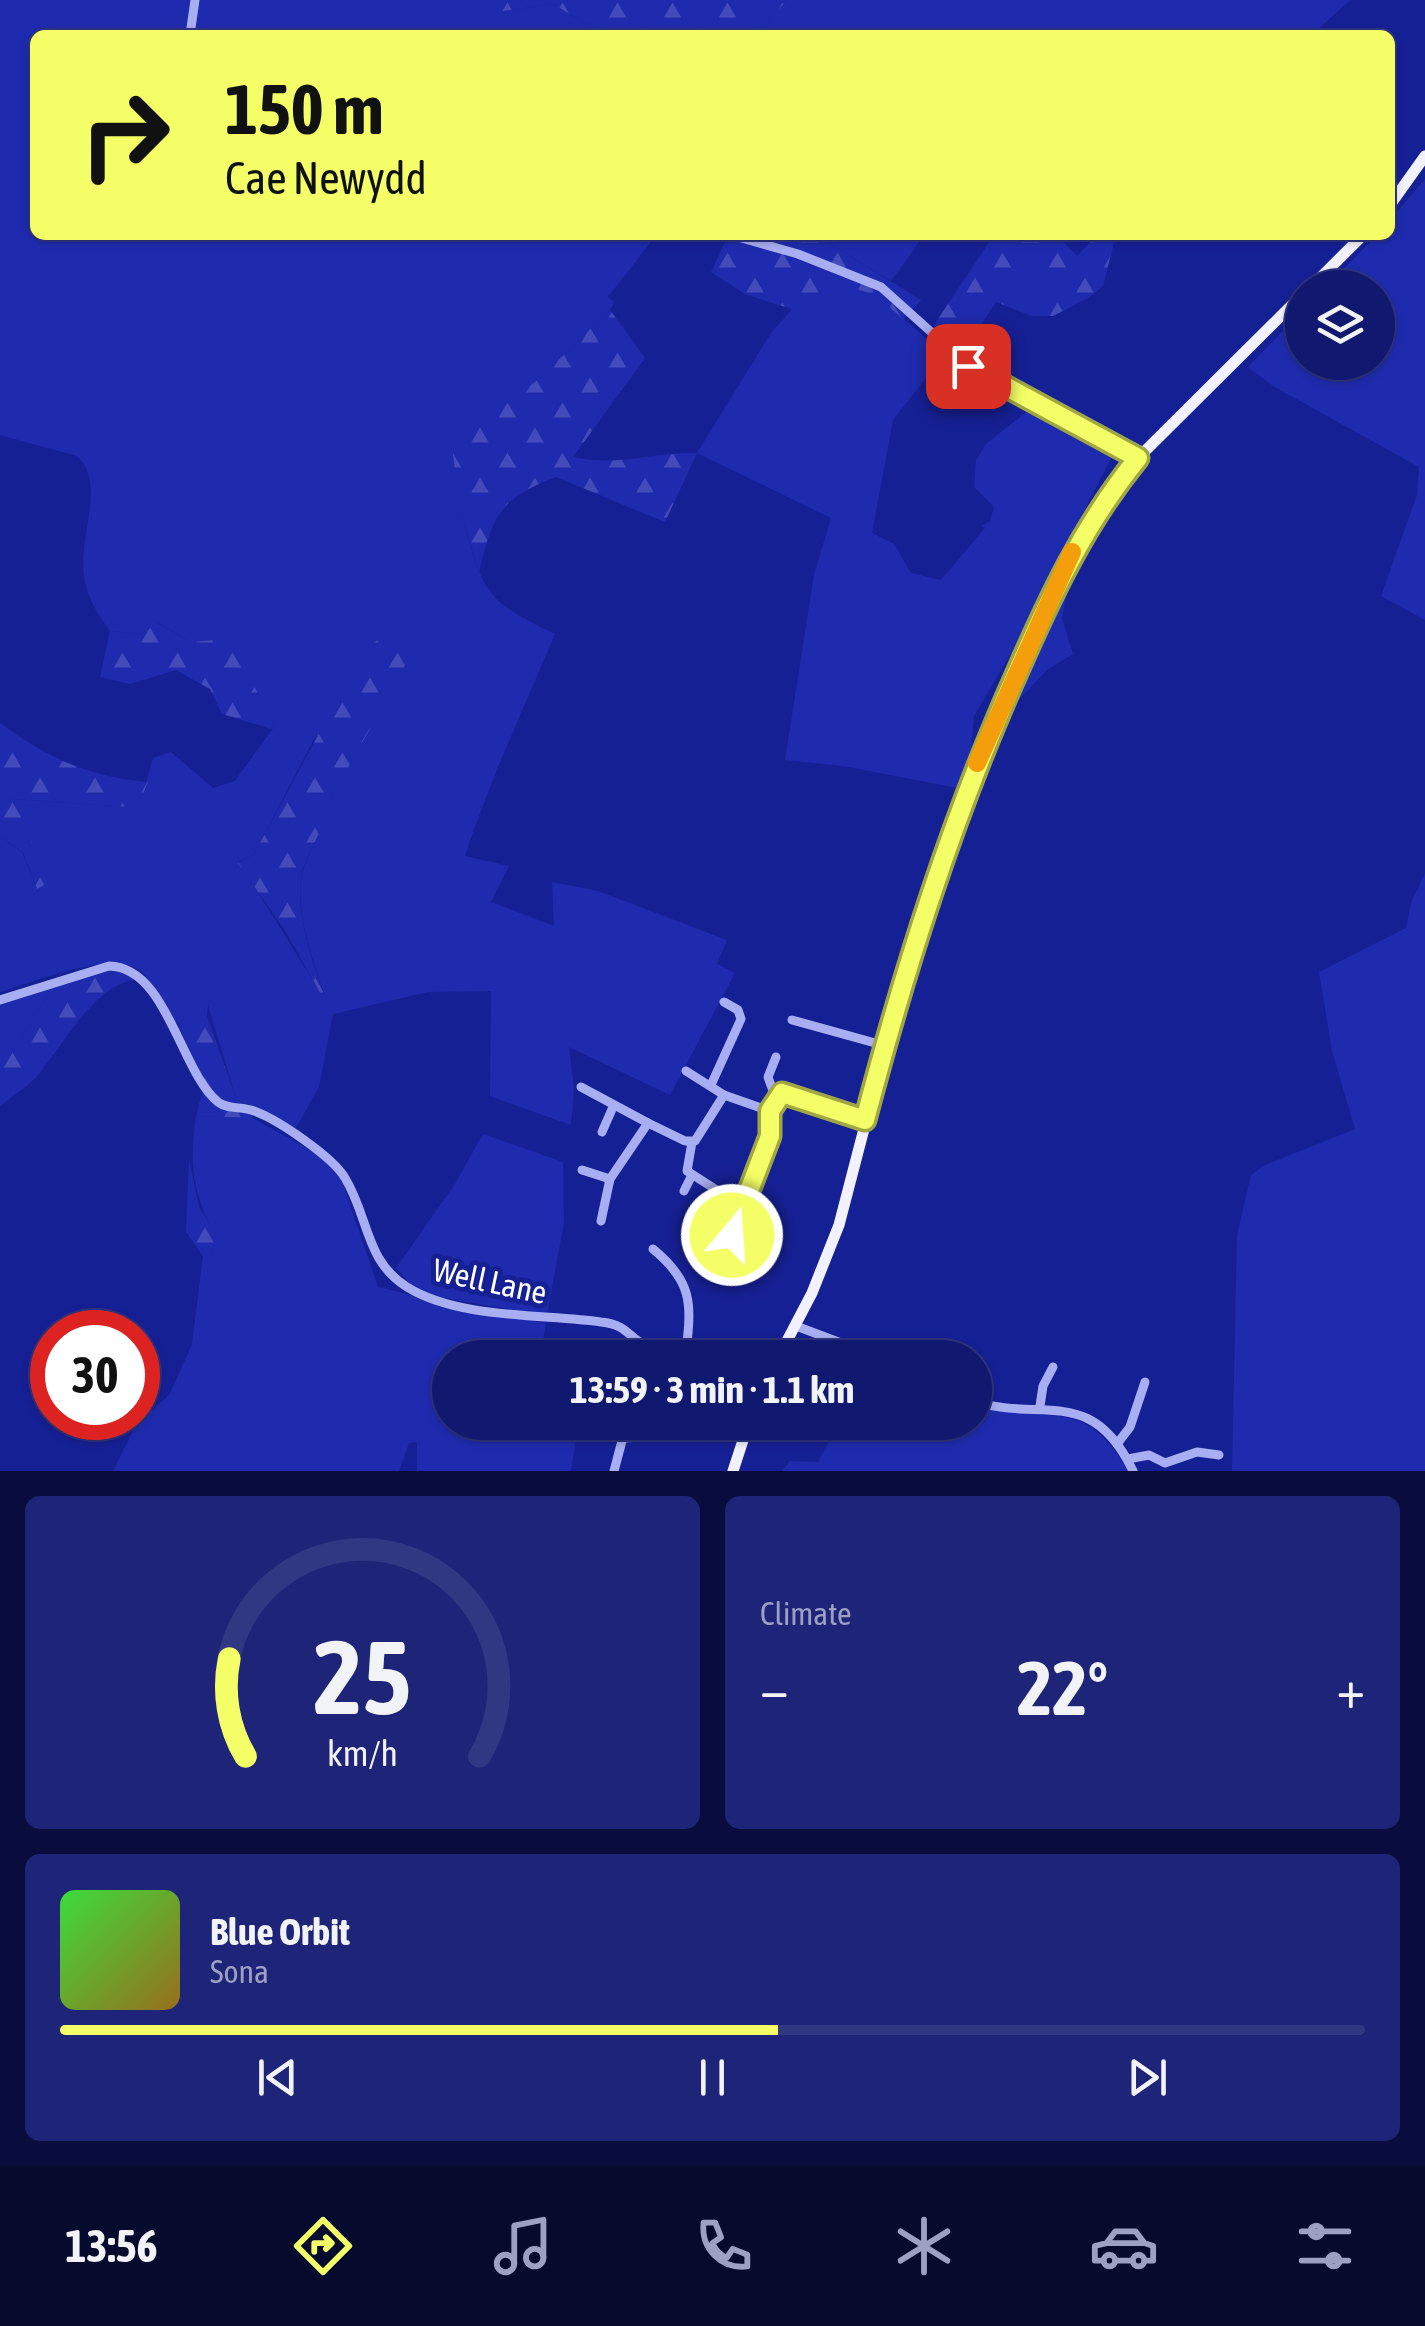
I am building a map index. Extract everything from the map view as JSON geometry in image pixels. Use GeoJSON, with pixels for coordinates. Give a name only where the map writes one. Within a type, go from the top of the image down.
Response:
{"type":"FeatureCollection","features":[{"type":"Feature","properties":{"kind":"main road"},"geometry":{"type":"LineString","coordinates":[[1395,198],[1425,156]]}},
{"type":"Feature","properties":{"kind":"main road"},"geometry":{"type":"LineString","coordinates":[[1328,270],[1358,240]]}},
{"type":"Feature","properties":{"kind":"main road"},"geometry":{"type":"LineString","coordinates":[[788,1340],[839,1225],[865,1120],[944,853],[978,760],[1068,559],[1138,458],[1285,312]]}},
{"type":"Feature","properties":{"kind":"main road"},"geometry":{"type":"LineString","coordinates":[[734,1471],[744,1440]]}},
{"type":"Feature","properties":{"kind":"street"},"geometry":{"type":"LineString","coordinates":[[191,30],[195,0]]}},
{"type":"Feature","properties":{"kind":"street"},"geometry":{"type":"LineString","coordinates":[[749,240],[798,254],[881,287],[968,366],[1138,458]]}},
{"type":"Feature","properties":{"kind":"street","name":"Well Lane"},"geometry":{"type":"LineString","coordinates":[[0,1000],[109,966],[124,966],[145,983],[180,1037],[199,1083],[222,1106],[254,1110],[324,1152],[345,1177],[372,1254],[408,1288],[498,1312],[623,1326],[638,1340]]}},
{"type":"Feature","properties":{"kind":"street"},"geometry":{"type":"LineString","coordinates":[[711,1084],[740,1019],[738,1010],[724,1002]]}},
{"type":"Feature","properties":{"kind":"street"},"geometry":{"type":"LineString","coordinates":[[792,1020],[886,1046]]}},
{"type":"Feature","properties":{"kind":"street"},"geometry":{"type":"LineString","coordinates":[[776,1056],[768,1083],[782,1093],[865,1120]]}},
{"type":"Feature","properties":{"kind":"street"},"geometry":{"type":"LineString","coordinates":[[686,1071],[724,1095],[770,1111]]}},
{"type":"Feature","properties":{"kind":"street"},"geometry":{"type":"LineString","coordinates":[[581,1087],[613,1107],[692,1142]]}},
{"type":"Feature","properties":{"kind":"street"},"geometry":{"type":"LineString","coordinates":[[732,1235],[770,1136],[770,1111],[782,1093]]}},
{"type":"Feature","properties":{"kind":"street"},"geometry":{"type":"LineString","coordinates":[[714,1189],[691,1177],[686,1167],[692,1142],[700,1137],[724,1095]]}},
{"type":"Feature","properties":{"kind":"street"},"geometry":{"type":"LineString","coordinates":[[602,1132],[613,1107]]}},
{"type":"Feature","properties":{"kind":"street"},"geometry":{"type":"LineString","coordinates":[[600,1221],[610,1179],[648,1124]]}},
{"type":"Feature","properties":{"kind":"street"},"geometry":{"type":"LineString","coordinates":[[582,1170],[610,1179]]}},
{"type":"Feature","properties":{"kind":"street"},"geometry":{"type":"LineString","coordinates":[[684,1191],[691,1177]]}},
{"type":"Feature","properties":{"kind":"street"},"geometry":{"type":"LineString","coordinates":[[653,1249],[678,1270],[690,1312],[687,1340]]}},
{"type":"Feature","properties":{"kind":"street"},"geometry":{"type":"LineString","coordinates":[[796,1326],[834,1340]]}},
{"type":"Feature","properties":{"kind":"street"},"geometry":{"type":"LineString","coordinates":[[1040,1406],[1053,1367]]}},
{"type":"Feature","properties":{"kind":"street"},"geometry":{"type":"LineString","coordinates":[[1117,1444],[1130,1428],[1145,1382]]}},
{"type":"Feature","properties":{"kind":"street"},"geometry":{"type":"LineString","coordinates":[[992,1407],[1040,1406],[1092,1420],[1117,1444],[1133,1471]]}},
{"type":"Feature","properties":{"kind":"street"},"geometry":{"type":"LineString","coordinates":[[614,1471],[623,1440]]}},
{"type":"Feature","properties":{"kind":"street"},"geometry":{"type":"LineString","coordinates":[[1128,1459],[1148,1455],[1165,1463],[1186,1454],[1219,1456]]}},
{"type":"Feature","properties":{"kind":"green space"},"geometry":{"type":"Polygon","coordinates":[[[0,0],[191,0],[188,30],[30,30],[30,240],[652,240],[608,297],[614,302],[610,310],[540,378],[460,511],[480,574],[497,600],[555,634],[496,771],[465,856],[509,866],[491,902],[554,926],[552,882],[598,891],[727,940],[717,964],[735,973],[670,1095],[569,1047],[574,1088],[571,1125],[490,1096],[491,991],[428,992],[333,1014],[319,1087],[296,1128],[236,1098],[208,1005],[178,1023],[173,1021],[148,979],[132,966],[74,969],[0,992],[0,836],[22,852],[37,889],[45,884],[11,799],[130,807],[142,796],[153,758],[171,752],[213,788],[235,781],[276,724],[226,640],[192,642],[158,623],[142,634],[110,631],[93,605],[84,575],[91,496],[86,468],[77,456],[0,435],[0,0]],[[414,647],[314,739],[254,854],[239,862],[327,1003],[308,943],[300,896],[303,872],[331,799],[414,647]]]}},
{"type":"Feature","properties":{"kind":"green space"},"geometry":{"type":"Polygon","coordinates":[[[199,0],[494,0],[503,11],[553,4],[597,30],[196,30],[199,0]]]}},
{"type":"Feature","properties":{"kind":"green space"},"geometry":{"type":"Polygon","coordinates":[[[494,0],[787,0],[760,30],[597,30],[553,4],[502,11],[494,0]]]}},
{"type":"Feature","properties":{"kind":"green space"},"geometry":{"type":"Polygon","coordinates":[[[787,0],[1350,0],[1317,30],[760,30],[787,0]]]}},
{"type":"Feature","properties":{"kind":"green space"},"geometry":{"type":"Polygon","coordinates":[[[1425,179],[1425,620],[1381,596],[1417,495],[1419,467],[1273,386],[1248,367],[1285,329],[1285,380],[1395,380],[1395,270],[1343,270],[1372,240],[1395,240],[1395,214],[1425,179]]]}},
{"type":"Feature","properties":{"kind":"green space"},"geometry":{"type":"Polygon","coordinates":[[[726,240],[823,240],[921,300],[903,319],[876,296],[846,285],[822,319],[745,294],[711,272],[726,240]]]}},
{"type":"Feature","properties":{"kind":"green space"},"geometry":{"type":"Polygon","coordinates":[[[823,240],[920,240],[891,281],[823,240]]]}},
{"type":"Feature","properties":{"kind":"green space"},"geometry":{"type":"Polygon","coordinates":[[[991,240],[1062,240],[1077,256],[1092,240],[1115,240],[1103,286],[1088,298],[1053,316],[1032,316],[996,302],[965,350],[934,325],[991,240]],[[996,272],[1000,287],[1040,303],[1049,272],[996,272]]]}},
{"type":"Feature","properties":{"kind":"green space"},"geometry":{"type":"Polygon","coordinates":[[[996,271],[1050,272],[1040,304],[999,287],[996,271]]]}},
{"type":"Feature","properties":{"kind":"green space"},"geometry":{"type":"Polygon","coordinates":[[[846,284],[876,296],[945,354],[893,420],[872,533],[894,544],[911,573],[941,580],[985,528],[982,526],[990,521],[994,507],[974,487],[976,460],[986,444],[1030,409],[1113,454],[1016,645],[974,716],[971,751],[958,788],[843,766],[785,760],[814,575],[831,518],[697,453],[771,333],[794,307],[822,319],[846,284]]]}},
{"type":"Feature","properties":{"kind":"green space"},"geometry":{"type":"Polygon","coordinates":[[[610,310],[645,358],[573,457],[619,460],[697,453],[665,522],[556,477],[521,493],[501,512],[479,572],[460,511],[452,447],[540,378],[610,310]]]}},
{"type":"Feature","properties":{"kind":"green space"},"geometry":{"type":"Polygon","coordinates":[[[1069,581],[1062,619],[1073,654],[1048,669],[1012,707],[1069,581]]]}},
{"type":"Feature","properties":{"kind":"green space"},"geometry":{"type":"Polygon","coordinates":[[[157,623],[192,642],[226,639],[276,724],[272,729],[222,714],[210,689],[176,670],[130,684],[100,677],[110,631],[142,634],[157,623]]]}},
{"type":"Feature","properties":{"kind":"green space"},"geometry":{"type":"Polygon","coordinates":[[[383,637],[415,647],[331,799],[301,878],[304,929],[332,1014],[286,932],[238,863],[254,854],[365,648],[383,637]]]}},
{"type":"Feature","properties":{"kind":"green space"},"geometry":{"type":"Polygon","coordinates":[[[0,723],[70,764],[106,776],[148,782],[142,796],[130,807],[12,799],[24,818],[46,884],[37,889],[23,852],[0,836],[0,723]]]}},
{"type":"Feature","properties":{"kind":"green space"},"geometry":{"type":"Polygon","coordinates":[[[1425,873],[1425,1471],[1232,1471],[1237,1235],[1251,1175],[1265,1165],[1355,1129],[1332,1051],[1319,972],[1406,928],[1411,903],[1425,873]]]}},
{"type":"Feature","properties":{"kind":"green space"},"geometry":{"type":"Polygon","coordinates":[[[120,968],[136,980],[107,991],[94,1003],[37,1076],[0,1106],[0,1072],[52,988],[120,968]]]}},
{"type":"Feature","properties":{"kind":"green space"},"geometry":{"type":"Polygon","coordinates":[[[52,988],[0,1072],[0,1002],[52,988]]]}},
{"type":"Feature","properties":{"kind":"green space"},"geometry":{"type":"Polygon","coordinates":[[[208,1004],[207,1016],[236,1098],[250,1105],[252,1118],[196,1116],[204,1086],[178,1023],[208,1004]]]}},
{"type":"Feature","properties":{"kind":"green space"},"geometry":{"type":"Polygon","coordinates":[[[196,1116],[252,1118],[320,1155],[342,1181],[378,1287],[435,1301],[439,1307],[546,1323],[543,1340],[432,1340],[432,1440],[576,1440],[571,1471],[417,1471],[417,1442],[409,1443],[399,1471],[113,1471],[128,1440],[160,1440],[160,1403],[170,1394],[192,1344],[203,1256],[211,1256],[216,1235],[197,1192],[193,1148],[196,1116]]]}},
{"type":"Feature","properties":{"kind":"green space"},"geometry":{"type":"Polygon","coordinates":[[[483,1134],[563,1162],[564,1222],[547,1315],[431,1296],[415,1289],[396,1268],[455,1184],[483,1134]]]}},
{"type":"Feature","properties":{"kind":"green space"},"geometry":{"type":"Polygon","coordinates":[[[189,1159],[199,1207],[216,1234],[211,1256],[203,1256],[186,1232],[189,1159]]]}},
{"type":"Feature","properties":{"kind":"green space"},"geometry":{"type":"Polygon","coordinates":[[[1043,1409],[1089,1426],[1102,1436],[1128,1471],[782,1471],[790,1461],[818,1462],[830,1440],[992,1440],[992,1410],[1043,1409]]]}},
{"type":"Feature","properties":{"kind":"slow traffic"},"geometry":{"type":"LineString","coordinates":[[977,763],[1072,552]]}},
{"type":"Feature","properties":{"kind":"route"},"geometry":{"type":"LineString","coordinates":[[732,1235],[752,1174],[770,1136],[770,1111],[782,1093],[809,1098],[865,1120],[944,853],[978,760],[1063,569],[1090,522],[1138,458],[968,366]]}}]}
